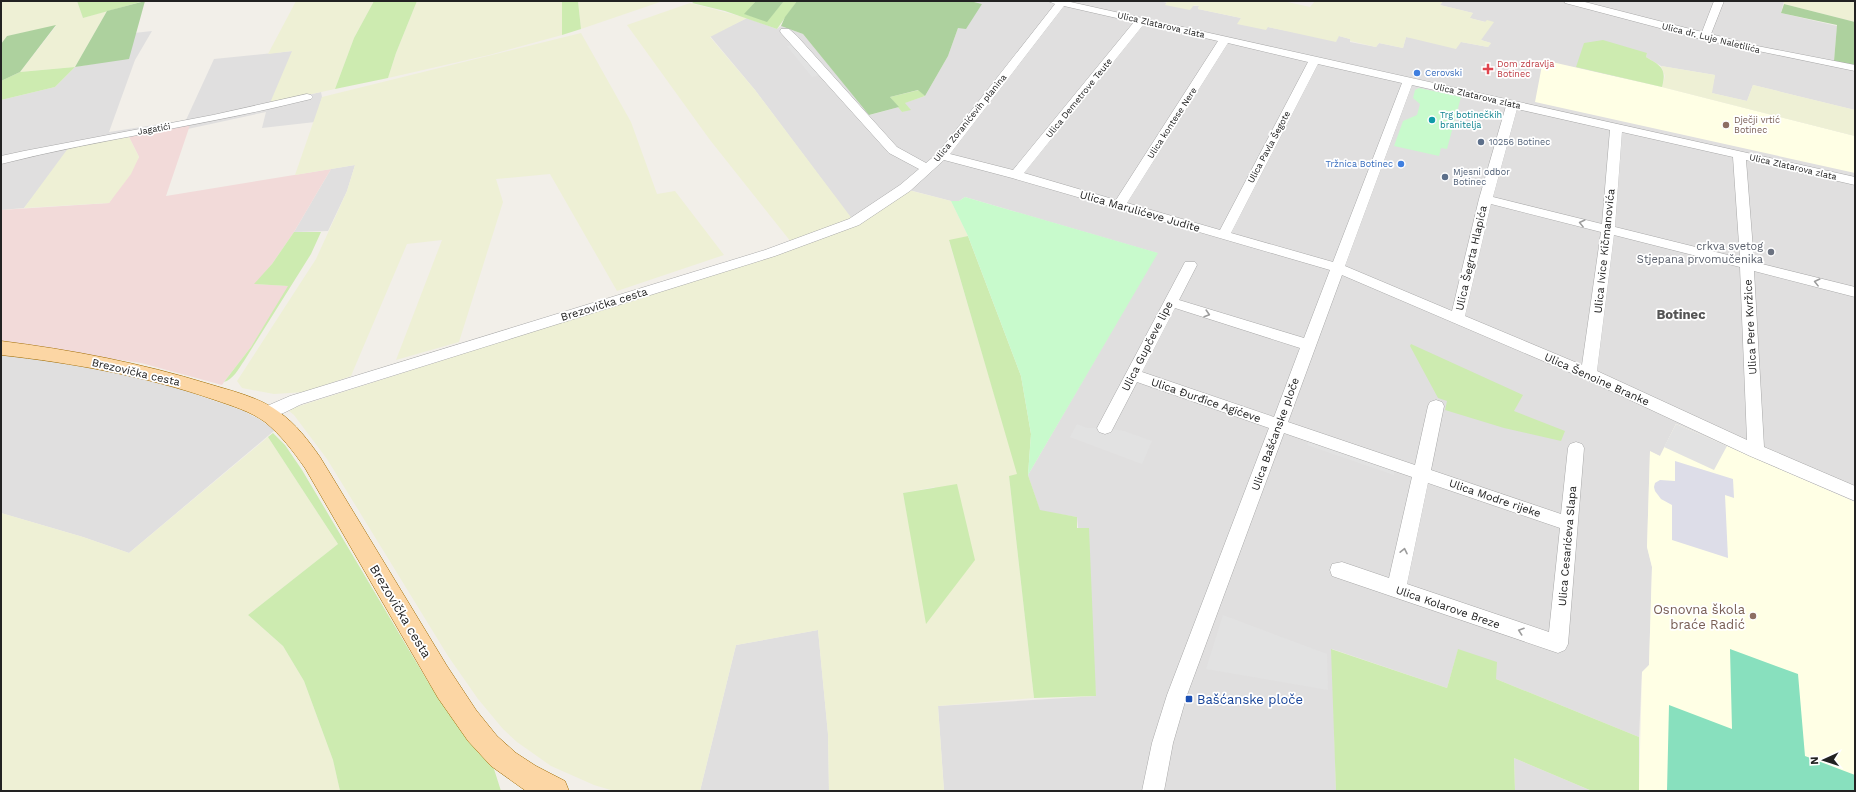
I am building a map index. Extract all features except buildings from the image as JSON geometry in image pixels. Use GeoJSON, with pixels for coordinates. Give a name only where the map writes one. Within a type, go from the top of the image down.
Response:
{"type":"FeatureCollection","features":[{"type":"Feature","properties":{"kind":"main road","name":"Brezovička cesta"},"geometry":{"type":"LineString","coordinates":[[1,348],[125,367],[207,390],[242,402],[266,413],[281,425],[303,450],[329,490],[434,667],[470,722],[500,757],[539,784],[555,791]]}},
{"type":"Feature","properties":{"kind":"street","name":"Ulica dr. Luje Naletilića"},"geometry":{"type":"LineString","coordinates":[[1570,1],[1612,13],[1780,54],[1855,68]]}},
{"type":"Feature","properties":{"kind":"street"},"geometry":{"type":"LineString","coordinates":[[1612,13],[1618,1]]}},
{"type":"Feature","properties":{"kind":"street"},"geometry":{"type":"LineString","coordinates":[[1705,36],[1719,1]]}},
{"type":"Feature","properties":{"kind":"street","name":"Ulica Zlatarova zlata"},"geometry":{"type":"LineString","coordinates":[[1057,2],[1855,182]]}},
{"type":"Feature","properties":{"kind":"street","name":"Ulica Zoranićevih planina"},"geometry":{"type":"LineString","coordinates":[[784,31],[793,38],[893,150],[928,168],[942,156],[1057,2]]}},
{"type":"Feature","properties":{"kind":"street","name":"Ulica Demetrove Teute"},"geometry":{"type":"LineString","coordinates":[[1016,175],[1141,21]]}},
{"type":"Feature","properties":{"kind":"street","name":"Ulica kontese Nere"},"geometry":{"type":"LineString","coordinates":[[1118,206],[1225,40]]}},
{"type":"Feature","properties":{"kind":"street","name":"Ulica Pavla Šegote"},"geometry":{"type":"LineString","coordinates":[[1224,234],[1315,60]]}},
{"type":"Feature","properties":{"kind":"street","name":"Ulica Bašćanske ploče"},"geometry":{"type":"LineString","coordinates":[[1153,791],[1157,760],[1165,730],[1408,80]]}},
{"type":"Feature","properties":{"kind":"street","name":"Jagatići"},"geometry":{"type":"LineString","coordinates":[[1,160],[42,149],[183,124],[307,97]]}},
{"type":"Feature","properties":{"kind":"street","name":"Ulica Šegrta Hlapića"},"geometry":{"type":"LineString","coordinates":[[1457,319],[1486,199],[1512,104]]}},
{"type":"Feature","properties":{"kind":"street","name":"Ulica Ivice Kičmanovića"},"geometry":{"type":"LineString","coordinates":[[1589,374],[1608,230],[1616,128]]}},
{"type":"Feature","properties":{"kind":"street","name":"Ulica Pere Kvržice"},"geometry":{"type":"LineString","coordinates":[[1739,155],[1747,265],[1756,451]]}},
{"type":"Feature","properties":{"kind":"street","name":"Ulica Marulićeve Judite"},"geometry":{"type":"LineString","coordinates":[[942,156],[1016,175],[1118,206],[1224,234],[1338,268]]}},
{"type":"Feature","properties":{"kind":"street","name":"Brezovička cesta"},"geometry":{"type":"LineString","coordinates":[[266,413],[296,400],[770,253],[845,226],[864,216],[888,200],[928,168]]}},
{"type":"Feature","properties":{"kind":"street"},"geometry":{"type":"LineString","coordinates":[[1486,199],[1855,292]]}},
{"type":"Feature","properties":{"kind":"street","name":"Ulica Gupčeve lipe"},"geometry":{"type":"LineString","coordinates":[[1105,428],[1190,265]]}},
{"type":"Feature","properties":{"kind":"street","name":"Ulica Šenoine Branke"},"geometry":{"type":"LineString","coordinates":[[1338,268],[1589,374],[1756,451],[1855,494]]}},
{"type":"Feature","properties":{"kind":"street"},"geometry":{"type":"LineString","coordinates":[[1170,302],[1308,345]]}},
{"type":"Feature","properties":{"kind":"street","name":"Ulica Đurđice Agićeve"},"geometry":{"type":"LineString","coordinates":[[1133,375],[1279,424]]}},
{"type":"Feature","properties":{"kind":"street"},"geometry":{"type":"LineString","coordinates":[[1396,589],[1436,406]]}},
{"type":"Feature","properties":{"kind":"street","name":"Ulica Modre rijeke"},"geometry":{"type":"LineString","coordinates":[[1279,424],[1569,524]]}},
{"type":"Feature","properties":{"kind":"street","name":"Ulica Cesarićeva Slapa"},"geometry":{"type":"LineString","coordinates":[[1558,644],[1576,448]]}},
{"type":"Feature","properties":{"kind":"street","name":"Ulica Kolarove Breze"},"geometry":{"type":"LineString","coordinates":[[1339,570],[1558,644]]}},
{"type":"Feature","properties":{"kind":"shaded area"},"geometry":{"type":"Polygon","coordinates":[[[1,1],[77,1],[83,18],[107,11],[75,67],[20,72],[56,26],[7,36],[1,44],[1,1]]]}},
{"type":"Feature","properties":{"kind":"shaded area"},"geometry":{"type":"Polygon","coordinates":[[[296,1],[374,1],[354,38],[335,89],[270,103],[292,51],[268,54],[296,1]]]}},
{"type":"Feature","properties":{"kind":"shaded area"},"geometry":{"type":"Polygon","coordinates":[[[417,1],[562,1],[562,35],[489,55],[388,78],[396,53],[417,1]]]}},
{"type":"Feature","properties":{"kind":"shaded area"},"geometry":{"type":"Polygon","coordinates":[[[578,1],[663,1],[581,29],[578,1]]]}},
{"type":"Feature","properties":{"kind":"shaded area"},"geometry":{"type":"Polygon","coordinates":[[[970,1],[1160,1],[1167,3],[1166,5],[1199,6],[1198,9],[1241,18],[1238,24],[1268,27],[1313,36],[1339,36],[1350,39],[1350,42],[1376,47],[1379,43],[1403,48],[1406,37],[1461,42],[1488,47],[1491,43],[1481,40],[1486,22],[1469,18],[1473,13],[1440,5],[1443,1],[1784,1],[1781,13],[1837,26],[1834,61],[1855,65],[1855,110],[1753,85],[1747,101],[1711,93],[1715,75],[1661,66],[1646,57],[1647,53],[1576,66],[1855,136],[1855,502],[1676,424],[1660,456],[1650,452],[1647,547],[1652,567],[1649,665],[1642,672],[1639,737],[1496,679],[1458,650],[1447,688],[1332,649],[1336,791],[944,791],[938,706],[1096,696],[1077,517],[1040,511],[1028,475],[1157,253],[965,197],[959,201],[951,201],[909,190],[856,225],[755,90],[710,36],[747,18],[777,29],[781,26],[803,34],[870,115],[899,107],[902,112],[910,109],[904,103],[925,96],[948,56],[958,28],[982,4],[970,1]]]}},
{"type":"Feature","properties":{"kind":"shaded area"},"geometry":{"type":"Polygon","coordinates":[[[1160,1],[1283,1],[1310,7],[1315,1],[1443,1],[1440,5],[1473,13],[1470,18],[1485,22],[1487,20],[1494,22],[1481,40],[1491,43],[1488,47],[1461,42],[1456,49],[1406,37],[1403,48],[1379,43],[1376,47],[1350,41],[1350,39],[1339,36],[1336,42],[1268,27],[1266,30],[1237,24],[1241,18],[1198,9],[1199,6],[1194,5],[1190,10],[1165,5],[1167,2],[1160,1]]]}},
{"type":"Feature","properties":{"kind":"shaded area"},"geometry":{"type":"Polygon","coordinates":[[[1784,1],[1855,1],[1855,22],[1784,4],[1784,1]]]}},
{"type":"Feature","properties":{"kind":"shaded area"},"geometry":{"type":"Polygon","coordinates":[[[690,3],[747,18],[710,37],[755,90],[853,220],[791,242],[710,140],[627,25],[690,3]]]}},
{"type":"Feature","properties":{"kind":"shaded area"},"geometry":{"type":"Polygon","coordinates":[[[152,31],[135,60],[109,132],[186,120],[214,59],[293,51],[275,102],[321,92],[322,97],[315,122],[262,128],[266,112],[183,130],[72,147],[24,208],[1,210],[1,100],[55,87],[75,67],[98,63],[116,35],[152,31]]]}},
{"type":"Feature","properties":{"kind":"shaded area"},"geometry":{"type":"Polygon","coordinates":[[[581,33],[631,122],[657,194],[675,191],[724,255],[617,291],[550,174],[496,179],[503,202],[459,342],[396,360],[442,240],[407,244],[351,376],[305,392],[274,394],[242,388],[237,381],[316,259],[347,191],[355,165],[295,175],[322,97],[581,33]]]}},
{"type":"Feature","properties":{"kind":"shaded area"},"geometry":{"type":"Polygon","coordinates":[[[796,44],[821,75],[812,77],[787,46],[796,44]]]}},
{"type":"Feature","properties":{"kind":"shaded area","name":"Dječji vrtić Botinec"},"geometry":{"type":"Polygon","coordinates":[[[1543,60],[1662,87],[1855,136],[1855,173],[1535,102],[1543,60]]]}},
{"type":"Feature","properties":{"kind":"shaded area"},"geometry":{"type":"Polygon","coordinates":[[[1661,66],[1715,75],[1712,93],[1747,101],[1753,85],[1855,110],[1855,136],[1662,87],[1665,76],[1661,66]]]}},
{"type":"Feature","properties":{"kind":"shaded area"},"geometry":{"type":"Polygon","coordinates":[[[190,125],[166,196],[331,169],[294,232],[272,264],[255,284],[289,286],[251,347],[222,385],[141,363],[1,343],[1,210],[109,203],[139,157],[129,137],[190,125]]]}},
{"type":"Feature","properties":{"kind":"shaded area"},"geometry":{"type":"Polygon","coordinates":[[[129,137],[139,157],[131,174],[109,203],[24,208],[69,147],[129,137]]]}},
{"type":"Feature","properties":{"kind":"shaded area"},"geometry":{"type":"Polygon","coordinates":[[[355,165],[347,191],[328,231],[294,232],[331,169],[355,165]]]}},
{"type":"Feature","properties":{"kind":"shaded area"},"geometry":{"type":"Polygon","coordinates":[[[908,190],[951,201],[968,236],[949,241],[1018,475],[1009,476],[1034,698],[938,706],[944,791],[829,791],[828,734],[818,630],[736,645],[700,791],[614,791],[594,785],[551,766],[517,742],[503,729],[478,699],[448,656],[327,459],[294,415],[289,411],[290,409],[796,247],[908,190]],[[935,487],[903,493],[908,520],[935,487]]]}},
{"type":"Feature","properties":{"kind":"shaded area"},"geometry":{"type":"Polygon","coordinates":[[[1,354],[86,365],[166,384],[244,411],[275,430],[129,553],[83,537],[1,513],[1,354]]]}},
{"type":"Feature","properties":{"kind":"shaded area"},"geometry":{"type":"Polygon","coordinates":[[[1077,424],[1087,428],[1105,428],[1124,431],[1152,441],[1142,464],[1070,437],[1077,424]]]}},
{"type":"Feature","properties":{"kind":"shaded area","name":"Osnovna škola braće Radić"},"geometry":{"type":"Polygon","coordinates":[[[1676,424],[1855,502],[1855,791],[1639,791],[1642,672],[1649,665],[1652,567],[1647,547],[1650,451],[1660,456],[1676,424]]]}},
{"type":"Feature","properties":{"kind":"shaded area"},"geometry":{"type":"Polygon","coordinates":[[[1676,424],[1727,446],[1714,470],[1664,447],[1676,424]]]}},
{"type":"Feature","properties":{"kind":"shaded area"},"geometry":{"type":"Polygon","coordinates":[[[268,437],[338,544],[248,615],[283,646],[304,681],[333,760],[340,791],[1,791],[1,513],[83,537],[129,553],[268,437]]]}},
{"type":"Feature","properties":{"kind":"shaded area"},"geometry":{"type":"Polygon","coordinates":[[[1310,439],[1395,468],[1394,475],[1307,445],[1310,439]]]}},
{"type":"Feature","properties":{"kind":"shaded area"},"geometry":{"type":"Polygon","coordinates":[[[1675,461],[1733,479],[1734,498],[1725,495],[1728,558],[1672,540],[1672,505],[1661,499],[1654,487],[1655,483],[1660,480],[1675,481],[1675,461]]]}},
{"type":"Feature","properties":{"kind":"shaded area"},"geometry":{"type":"Polygon","coordinates":[[[1223,615],[1327,654],[1328,690],[1206,669],[1223,615]]]}},
{"type":"Feature","properties":{"kind":"shaded area"},"geometry":{"type":"Polygon","coordinates":[[[818,630],[828,734],[829,791],[700,791],[736,645],[818,630]]]}},
{"type":"Feature","properties":{"kind":"shaded area"},"geometry":{"type":"Polygon","coordinates":[[[1514,758],[1592,791],[1515,791],[1514,758]]]}},
{"type":"Feature","properties":{"kind":"green space"},"geometry":{"type":"Polygon","coordinates":[[[77,1],[144,1],[83,18],[77,1]]]}},
{"type":"Feature","properties":{"kind":"green space"},"geometry":{"type":"Polygon","coordinates":[[[145,1],[129,59],[75,67],[107,11],[145,1]]]}},
{"type":"Feature","properties":{"kind":"green space"},"geometry":{"type":"Polygon","coordinates":[[[374,1],[417,1],[396,53],[388,78],[335,89],[354,38],[374,1]]]}},
{"type":"Feature","properties":{"kind":"green space"},"geometry":{"type":"Polygon","coordinates":[[[562,1],[578,1],[581,29],[562,35],[562,1]]]}},
{"type":"Feature","properties":{"kind":"green space"},"geometry":{"type":"Polygon","coordinates":[[[695,1],[756,1],[745,14],[767,21],[784,1],[797,1],[777,29],[725,11],[692,3],[695,1]]]}},
{"type":"Feature","properties":{"kind":"green space"},"geometry":{"type":"Polygon","coordinates":[[[756,1],[784,1],[767,22],[744,14],[756,1]]]}},
{"type":"Feature","properties":{"kind":"green space"},"geometry":{"type":"Polygon","coordinates":[[[797,1],[970,1],[982,4],[966,29],[958,28],[948,56],[925,96],[918,90],[890,97],[899,107],[869,115],[803,34],[781,26],[785,17],[797,1]]]}},
{"type":"Feature","properties":{"kind":"green space"},"geometry":{"type":"Polygon","coordinates":[[[1784,4],[1855,22],[1855,65],[1834,61],[1837,25],[1781,13],[1784,4]]]}},
{"type":"Feature","properties":{"kind":"green space"},"geometry":{"type":"Polygon","coordinates":[[[56,25],[20,72],[1,81],[1,44],[7,36],[56,25]]]}},
{"type":"Feature","properties":{"kind":"green space"},"geometry":{"type":"Polygon","coordinates":[[[1603,40],[1647,53],[1646,57],[1662,68],[1664,76],[1662,87],[1576,67],[1584,43],[1603,40]]]}},
{"type":"Feature","properties":{"kind":"green space"},"geometry":{"type":"Polygon","coordinates":[[[75,67],[55,87],[1,100],[1,81],[20,72],[75,67]]]}},
{"type":"Feature","properties":{"kind":"green space"},"geometry":{"type":"Polygon","coordinates":[[[1419,88],[1461,97],[1447,149],[1441,148],[1439,156],[1394,146],[1403,121],[1417,115],[1420,104],[1413,98],[1415,90],[1419,88]]]}},
{"type":"Feature","properties":{"kind":"green space"},"geometry":{"type":"Polygon","coordinates":[[[919,90],[925,96],[905,103],[911,110],[902,112],[890,97],[919,90]]]}},
{"type":"Feature","properties":{"kind":"green space"},"geometry":{"type":"Polygon","coordinates":[[[965,197],[1158,253],[1028,475],[1031,434],[1021,376],[968,236],[951,201],[959,201],[965,197]]]}},
{"type":"Feature","properties":{"kind":"green space"},"geometry":{"type":"Polygon","coordinates":[[[294,232],[321,232],[311,254],[244,361],[233,376],[224,382],[251,347],[288,286],[254,284],[272,264],[294,232]]]}},
{"type":"Feature","properties":{"kind":"green space"},"geometry":{"type":"Polygon","coordinates":[[[968,236],[1021,376],[1031,434],[1028,475],[1040,510],[1077,517],[1077,528],[1089,528],[1096,696],[1034,698],[1009,476],[1017,474],[949,240],[968,236]]]}},
{"type":"Feature","properties":{"kind":"green space"},"geometry":{"type":"Polygon","coordinates":[[[1411,344],[1523,395],[1514,411],[1565,431],[1561,441],[1504,428],[1445,410],[1447,401],[1438,398],[1410,346],[1411,344]]]}},
{"type":"Feature","properties":{"kind":"green space"},"geometry":{"type":"Polygon","coordinates":[[[273,433],[285,445],[302,470],[428,682],[461,731],[494,769],[501,791],[340,791],[333,760],[304,681],[283,646],[248,615],[338,544],[268,437],[273,433]]]}},
{"type":"Feature","properties":{"kind":"green space"},"geometry":{"type":"Polygon","coordinates":[[[957,484],[975,560],[926,624],[903,493],[957,484]]]}},
{"type":"Feature","properties":{"kind":"green space"},"geometry":{"type":"Polygon","coordinates":[[[1331,649],[1447,688],[1458,649],[1497,662],[1496,679],[1639,737],[1639,791],[1592,791],[1514,758],[1515,791],[1336,791],[1331,649]]]}},
{"type":"Feature","properties":{"kind":"green space"},"geometry":{"type":"Polygon","coordinates":[[[1730,649],[1798,674],[1805,756],[1855,775],[1855,791],[1667,791],[1669,705],[1732,729],[1730,649]]]}},
{"type":"Feature","properties":{"kind":"place","name":"Dom zdravlja Botinec"},"geometry":{"type":"Point","coordinates":[1488,69]}},
{"type":"Feature","properties":{"kind":"place","name":"Cerovski"},"geometry":{"type":"Point","coordinates":[1417,73]}},
{"type":"Feature","properties":{"kind":"place","name":"Trg botinečkih branitelja"},"geometry":{"type":"Point","coordinates":[1432,120]}},
{"type":"Feature","properties":{"kind":"place","name":"Dječji vrtić Botinec"},"geometry":{"type":"Point","coordinates":[1726,125]}},
{"type":"Feature","properties":{"kind":"place","name":"10256 Botinec"},"geometry":{"type":"Point","coordinates":[1481,142]}},
{"type":"Feature","properties":{"kind":"place","name":"Tržnica Botinec"},"geometry":{"type":"Point","coordinates":[1401,164]}},
{"type":"Feature","properties":{"kind":"place","name":"Mjesni odbor Botinec"},"geometry":{"type":"Point","coordinates":[1445,177]}},
{"type":"Feature","properties":{"kind":"place","name":"crkva svetog Stjepana prvomučenika"},"geometry":{"type":"Point","coordinates":[1771,252]}},
{"type":"Feature","properties":{"kind":"place","name":"Osnovna škola braće Radić"},"geometry":{"type":"Point","coordinates":[1753,616]}},
{"type":"Feature","properties":{"kind":"place","name":"Bašćanske ploče"},"geometry":{"type":"Point","coordinates":[1189,699]}},
{"type":"Feature","properties":{"kind":"district","name":"Botinec"},"geometry":{"type":"Point","coordinates":[1681,314]}}]}
